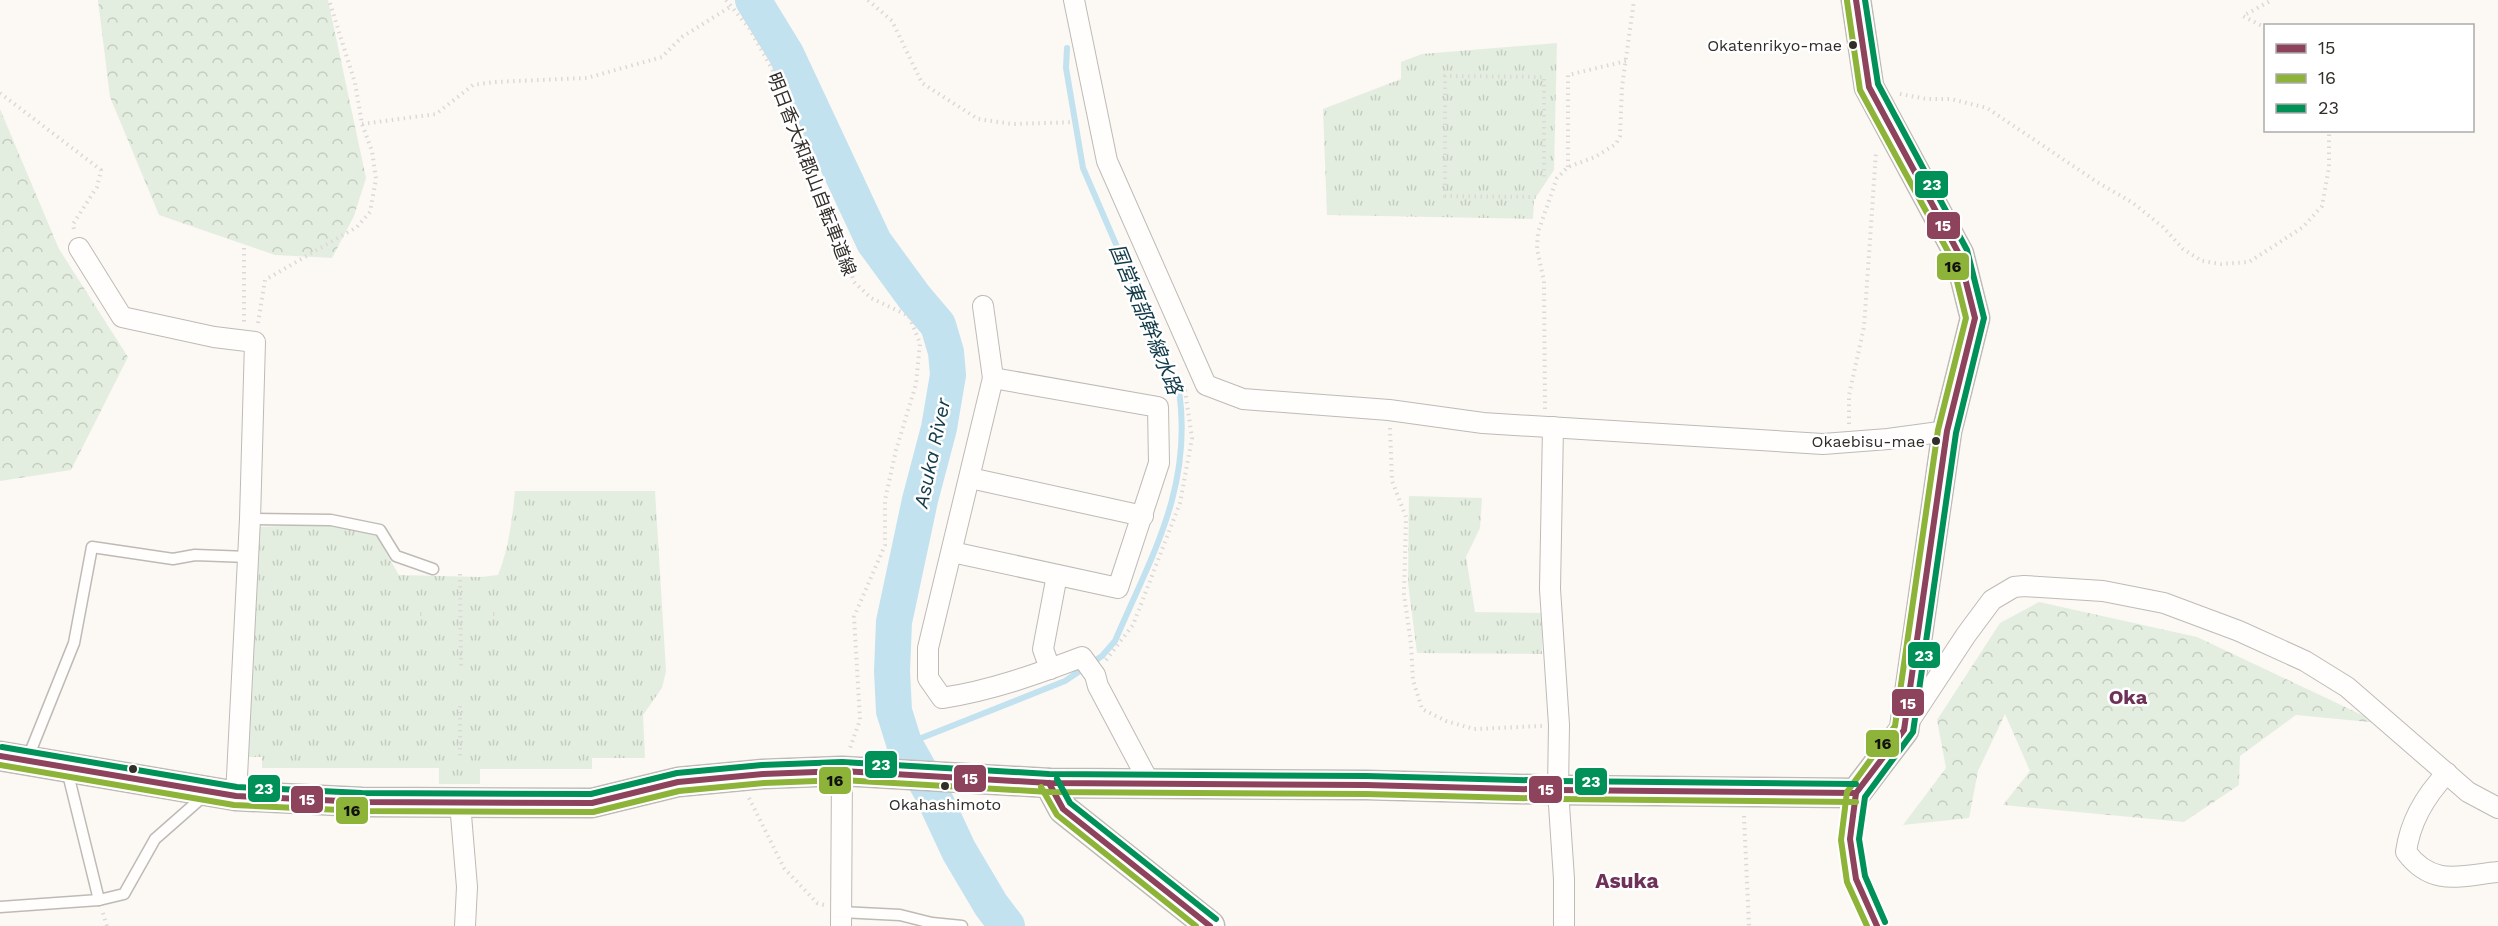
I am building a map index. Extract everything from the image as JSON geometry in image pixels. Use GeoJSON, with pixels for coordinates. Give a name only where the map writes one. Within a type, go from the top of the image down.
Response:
{"type":"FeatureCollection","features":[{"type":"Feature","properties":{"kind":"street"},"geometry":{"type":"LineString","coordinates":[[1074,0],[1107,161],[1206,385],[1243,399],[1389,410],[1483,423],[1823,444],[1947,431]]}},
{"type":"Feature","properties":{"kind":"street"},"geometry":{"type":"LineString","coordinates":[[1856,0],[1874,97],[1959,254],[1975,318],[1947,431],[1904,730]]}},
{"type":"Feature","properties":{"kind":"street"},"geometry":{"type":"LineString","coordinates":[[80,248],[122,317],[250,342],[248,557],[222,794]]}},
{"type":"Feature","properties":{"kind":"street"},"geometry":{"type":"LineString","coordinates":[[983,306],[993,378],[928,648],[928,678],[942,698],[966,695],[1082,657],[1095,675],[1098,686],[1150,784]]}},
{"type":"Feature","properties":{"kind":"street"},"geometry":{"type":"LineString","coordinates":[[952,552],[1118,588],[1159,463],[1158,407],[993,378]]}},
{"type":"Feature","properties":{"kind":"street"},"geometry":{"type":"LineString","coordinates":[[1553,426],[1550,589],[1559,725],[1558,790],[1564,879],[1564,926]]}},
{"type":"Feature","properties":{"kind":"street"},"geometry":{"type":"LineString","coordinates":[[970,478],[1143,516]]}},
{"type":"Feature","properties":{"kind":"street"},"geometry":{"type":"LineString","coordinates":[[1050,669],[1043,650],[1057,575]]}},
{"type":"Feature","properties":{"kind":"street"},"geometry":{"type":"LineString","coordinates":[[1877,926],[1856,879],[1850,839],[1856,794],[1904,730],[1966,634],[1992,600],[2014,587],[2064,587],[2103,591],[2164,603],[2240,631],[2305,661],[2348,687],[2468,792],[2498,808]]}},
{"type":"Feature","properties":{"kind":"street"},"geometry":{"type":"LineString","coordinates":[[11,754],[66,767],[222,794],[362,802],[592,803],[678,782],[738,776],[842,771],[1049,783],[1366,784],[1558,790],[1856,794]]}},
{"type":"Feature","properties":{"kind":"street"},"geometry":{"type":"LineString","coordinates":[[841,919],[842,771]]}},
{"type":"Feature","properties":{"kind":"street"},"geometry":{"type":"LineString","coordinates":[[2447,773],[2429,791],[2408,836],[2406,852],[2416,865],[2432,875],[2449,877],[2498,872]]}},
{"type":"Feature","properties":{"kind":"street"},"geometry":{"type":"LineString","coordinates":[[1049,783],[1063,809],[1210,926]]}},
{"type":"Feature","properties":{"kind":"street"},"geometry":{"type":"LineString","coordinates":[[460,803],[467,887],[465,926]]}},
{"type":"Feature","properties":{"kind":"lane"},"geometry":{"type":"LineString","coordinates":[[250,519],[331,520],[380,530],[396,556],[433,569]]}},
{"type":"Feature","properties":{"kind":"lane"},"geometry":{"type":"LineString","coordinates":[[11,754],[74,643],[92,547],[173,559],[195,555],[248,557]]}},
{"type":"Feature","properties":{"kind":"lane"},"geometry":{"type":"LineString","coordinates":[[66,767],[99,900]]}},
{"type":"Feature","properties":{"kind":"lane"},"geometry":{"type":"LineString","coordinates":[[0,907],[99,900],[124,894],[155,839],[222,794]]}},
{"type":"Feature","properties":{"kind":"lane"},"geometry":{"type":"LineString","coordinates":[[841,919],[900,915],[932,923],[962,926]]}},
{"type":"Feature","properties":{"kind":"path"},"geometry":{"type":"LineString","coordinates":[[250,342],[265,280],[357,227],[370,212],[376,179],[372,151],[362,124],[355,83],[328,0]]}},
{"type":"Feature","properties":{"kind":"path","name":"明日香大和郡山自転車道線"},"geometry":{"type":"LineString","coordinates":[[726,0],[749,28],[784,90],[832,213],[854,282],[871,298],[909,316],[920,343],[916,384],[896,450],[885,500],[885,545],[854,617],[860,720],[842,771]]}},
{"type":"Feature","properties":{"kind":"path"},"geometry":{"type":"LineString","coordinates":[[868,0],[892,21],[922,83],[978,119],[1012,124],[1081,122]]}},
{"type":"Feature","properties":{"kind":"path"},"geometry":{"type":"LineString","coordinates":[[1553,426],[1545,409],[1544,280],[1540,267],[1538,241],[1545,207],[1557,178],[1568,167],[1595,157],[1616,144],[1620,136],[1622,87],[1634,0]]}},
{"type":"Feature","properties":{"kind":"path"},"geometry":{"type":"LineString","coordinates":[[2264,27],[2243,16],[2272,0]]}},
{"type":"Feature","properties":{"kind":"path"},"geometry":{"type":"LineString","coordinates":[[362,124],[436,114],[473,85],[587,78],[662,57],[682,37],[730,7]]}},
{"type":"Feature","properties":{"kind":"path"},"geometry":{"type":"LineString","coordinates":[[1568,167],[1568,75],[1626,61]]}},
{"type":"Feature","properties":{"kind":"path"},"geometry":{"type":"LineString","coordinates":[[1536,197],[1445,196],[1445,76],[1544,77],[1544,179]]}},
{"type":"Feature","properties":{"kind":"path"},"geometry":{"type":"LineString","coordinates":[[0,93],[101,170],[97,187],[73,224],[80,248]]}},
{"type":"Feature","properties":{"kind":"path"},"geometry":{"type":"LineString","coordinates":[[1848,442],[1849,395],[1864,327],[1874,97],[1951,99],[1987,108],[2097,182],[2133,202],[2163,227],[2183,249],[2202,261],[2221,264],[2249,262],[2303,227],[2322,206],[2329,167],[2329,132]]}},
{"type":"Feature","properties":{"kind":"path"},"geometry":{"type":"LineString","coordinates":[[244,248],[250,342]]}},
{"type":"Feature","properties":{"kind":"path"},"geometry":{"type":"LineString","coordinates":[[1389,410],[1392,481],[1406,517],[1404,594],[1413,680],[1422,709],[1446,722],[1474,729],[1559,725]]}},
{"type":"Feature","properties":{"kind":"path"},"geometry":{"type":"LineString","coordinates":[[460,574],[461,666]]}},
{"type":"Feature","properties":{"kind":"path"},"geometry":{"type":"LineString","coordinates":[[460,706],[460,757]]}},
{"type":"Feature","properties":{"kind":"path"},"geometry":{"type":"LineString","coordinates":[[738,776],[784,868],[817,903],[841,919]]}},
{"type":"Feature","properties":{"kind":"path"},"geometry":{"type":"LineString","coordinates":[[1742,791],[1749,926]]}},
{"type":"Feature","properties":{"kind":"green space"},"geometry":{"type":"Polygon","coordinates":[[[98,0],[328,0],[366,178],[354,216],[332,258],[275,255],[159,215],[110,97],[98,0]]]}},
{"type":"Feature","properties":{"kind":"green space"},"geometry":{"type":"Polygon","coordinates":[[[1557,43],[1554,170],[1534,200],[1533,219],[1327,215],[1323,109],[1401,79],[1401,62],[1422,54],[1557,43]]]}},
{"type":"Feature","properties":{"kind":"green space"},"geometry":{"type":"Polygon","coordinates":[[[0,109],[59,249],[128,357],[71,470],[0,481],[0,109]]]}},
{"type":"Feature","properties":{"kind":"green space"},"geometry":{"type":"Polygon","coordinates":[[[515,491],[655,491],[666,671],[662,688],[643,715],[645,758],[592,758],[592,769],[480,769],[480,784],[439,784],[439,768],[262,768],[262,757],[248,757],[253,531],[255,527],[339,526],[375,534],[399,575],[480,577],[498,575],[507,544],[515,491]]]}},
{"type":"Feature","properties":{"kind":"green space"},"geometry":{"type":"Polygon","coordinates":[[[1409,496],[1482,498],[1480,528],[1466,557],[1475,612],[1542,613],[1542,654],[1417,653],[1408,583],[1409,496]]]}},
{"type":"Feature","properties":{"kind":"green space"},"geometry":{"type":"Polygon","coordinates":[[[2039,602],[2197,637],[2379,723],[2296,715],[2240,756],[2239,785],[2184,822],[2003,805],[2030,771],[2005,714],[1978,771],[1969,818],[1903,825],[1946,768],[1937,720],[2000,623],[2039,602]]]}},
{"type":"Feature","properties":{"kind":"waterway","name":"Asuka River"},"geometry":{"type":"LineString","coordinates":[[753,0],[786,54],[874,242],[938,325],[946,352],[948,375],[939,428],[920,500],[894,622],[892,671],[894,711],[904,743],[931,791],[959,851],[991,905],[1007,926]]}},
{"type":"Feature","properties":{"kind":"waterway","name":"国営東部幹線水路"},"geometry":{"type":"LineString","coordinates":[[876,756],[1065,681],[1102,656],[1115,641],[1143,579],[1166,520],[1175,489],[1182,425],[1179,390],[1083,168],[1066,68],[1067,48]]}},
{"type":"Feature","properties":{"kind":"transit line","name":"15"},"geometry":{"type":"LineString","coordinates":[[1856,0],[1869,87],[1959,254],[1975,318],[1947,431],[1904,730],[1856,793],[1850,839],[1856,879],[1877,926]]}},
{"type":"Feature","properties":{"kind":"transit line","name":"23"},"geometry":{"type":"LineString","coordinates":[[1865,0],[1878,84],[1967,250],[1984,318],[1956,433],[1913,732],[1865,797],[1859,839],[1865,876],[1885,922]]}},
{"type":"Feature","properties":{"kind":"transit line","name":"16"},"geometry":{"type":"LineString","coordinates":[[1847,1],[1860,90],[1951,257],[1966,318],[1938,430],[1895,726],[1847,792],[1841,840],[1847,882],[1867,926]]}},
{"type":"Feature","properties":{"kind":"transit line","name":"23"},"geometry":{"type":"LineString","coordinates":[[2,747],[237,787],[362,793],[591,794],[677,773],[762,765],[842,762],[1049,774],[1366,776],[1558,781],[1856,784]]}},
{"type":"Feature","properties":{"kind":"transit line","name":"15"},"geometry":{"type":"LineString","coordinates":[[0,756],[236,796],[362,802],[592,803],[678,782],[763,774],[842,771],[1049,783],[1366,785],[1558,790],[1856,793]]}},
{"type":"Feature","properties":{"kind":"transit line","name":"16"},"geometry":{"type":"LineString","coordinates":[[0,765],[234,805],[362,811],[593,812],[679,791],[764,783],[842,780],[1049,792],[1366,794],[1558,799],[1856,802]]}},
{"type":"Feature","properties":{"kind":"transit line","name":"23"},"geometry":{"type":"LineString","coordinates":[[1057,779],[1070,803],[1216,919]]}},
{"type":"Feature","properties":{"kind":"transit line","name":"15"},"geometry":{"type":"LineString","coordinates":[[1049,783],[1063,809],[1210,926]]}},
{"type":"Feature","properties":{"kind":"transit line","name":"16"},"geometry":{"type":"LineString","coordinates":[[1041,787],[1057,815],[1196,926]]}},
{"type":"Feature","properties":{"kind":"place","name":"Okatenrikyo-mae"},"geometry":{"type":"Point","coordinates":[1853,45]}},
{"type":"Feature","properties":{"kind":"place","name":"Okaebisu-mae"},"geometry":{"type":"Point","coordinates":[1936,441]}},
{"type":"Feature","properties":{"kind":"place","name":"Okahashimoto"},"geometry":{"type":"Point","coordinates":[945,786]}},
{"type":"Feature","properties":{"kind":"district","name":"Oka"},"geometry":{"type":"Point","coordinates":[2128,697]}},
{"type":"Feature","properties":{"kind":"district","name":"Asuka"},"geometry":{"type":"Point","coordinates":[1627,880]}}]}
